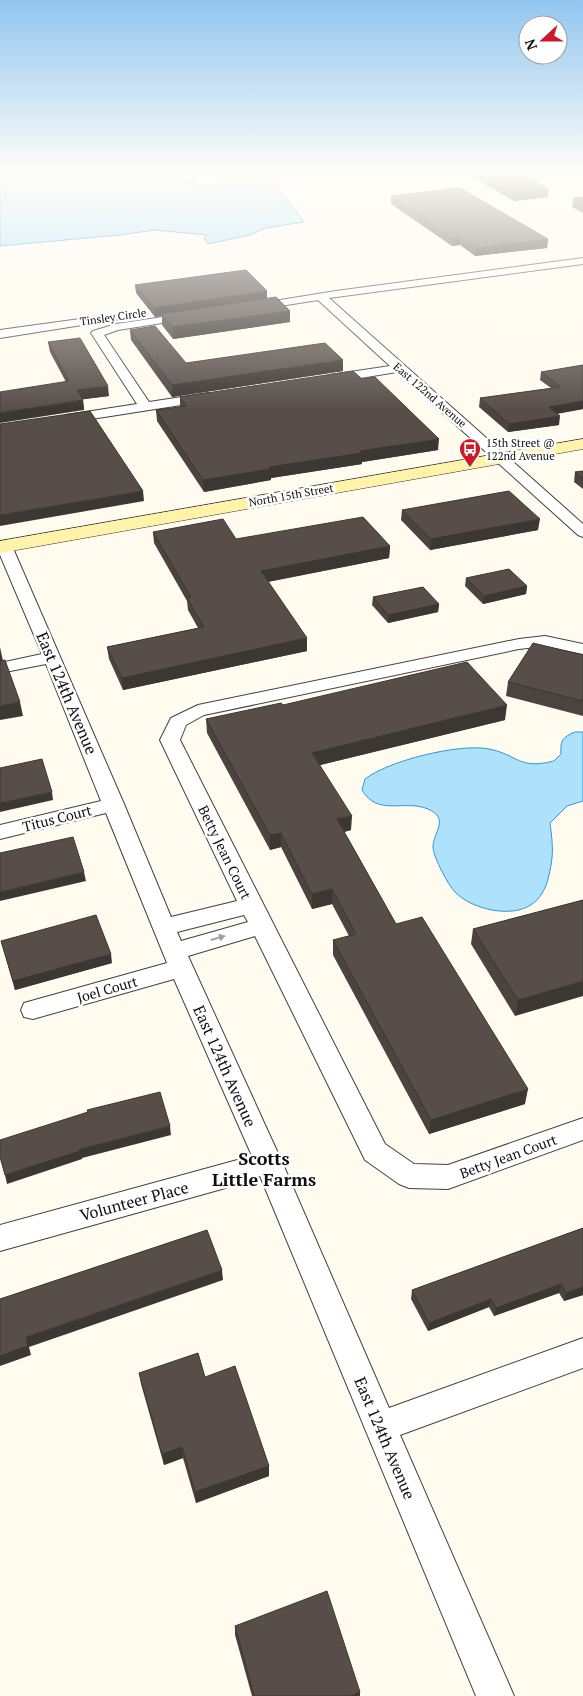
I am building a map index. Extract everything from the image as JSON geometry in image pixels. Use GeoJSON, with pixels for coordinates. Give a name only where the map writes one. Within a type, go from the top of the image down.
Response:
{"type":"FeatureCollection","features":[{"type":"Feature","properties":{"kind":"street"},"geometry":{"type":"LineString","coordinates":[[249,301],[322,298],[336,294],[583,262]]}},
{"type":"Feature","properties":{"kind":"street","name":"East 122nd Avenue"},"geometry":{"type":"LineString","coordinates":[[322,298],[583,532]]}},
{"type":"Feature","properties":{"kind":"street","name":"Tinsley Circle"},"geometry":{"type":"LineString","coordinates":[[0,334],[191,306]]}},
{"type":"Feature","properties":{"kind":"street"},"geometry":{"type":"LineString","coordinates":[[145,406],[97,333],[116,327],[205,314]]}},
{"type":"Feature","properties":{"kind":"street"},"geometry":{"type":"LineString","coordinates":[[315,381],[399,368]]}},
{"type":"Feature","properties":{"kind":"street"},"geometry":{"type":"LineString","coordinates":[[58,420],[220,395]]}},
{"type":"Feature","properties":{"kind":"street","name":"North 15th Street"},"geometry":{"type":"LineString","coordinates":[[2,547],[583,444]]}},
{"type":"Feature","properties":{"kind":"street","name":"East 124th Avenue"},"geometry":{"type":"LineString","coordinates":[[2,547],[52,657],[174,949],[268,1162],[495,1696]]}},
{"type":"Feature","properties":{"kind":"street","name":"Betty Jean Court"},"geometry":{"type":"LineString","coordinates":[[583,648],[545,641],[519,644],[198,711],[178,722],[170,740],[375,1152],[409,1176],[448,1177],[583,1129]]}},
{"type":"Feature","properties":{"kind":"street"},"geometry":{"type":"LineString","coordinates":[[0,668],[52,657]]}},
{"type":"Feature","properties":{"kind":"street","name":"Titus Court"},"geometry":{"type":"LineString","coordinates":[[0,832],[114,804]]}},
{"type":"Feature","properties":{"kind":"street"},"geometry":{"type":"LineString","coordinates":[[174,949],[251,906]]}},
{"type":"Feature","properties":{"kind":"street"},"geometry":{"type":"LineString","coordinates":[[174,949],[261,926]]}},
{"type":"Feature","properties":{"kind":"street","name":"Joel Court"},"geometry":{"type":"LineString","coordinates":[[34,1010],[174,949]]}},
{"type":"Feature","properties":{"kind":"street","name":"Volunteer Place"},"geometry":{"type":"LineString","coordinates":[[0,1238],[229,1175],[268,1162]]}},
{"type":"Feature","properties":{"kind":"street"},"geometry":{"type":"LineString","coordinates":[[380,1427],[583,1353]]}},
{"type":"Feature","properties":{"kind":"water"},"geometry":{"type":"Polygon","coordinates":[[[575,732],[583,732],[583,801],[567,806],[550,823],[552,851],[547,882],[538,899],[524,908],[514,911],[492,910],[481,907],[462,898],[455,892],[449,884],[434,852],[433,842],[439,827],[438,817],[435,813],[419,806],[392,806],[376,803],[368,798],[362,790],[365,779],[376,772],[406,760],[443,751],[476,748],[489,749],[526,763],[554,761],[561,754],[563,740],[575,732]]]}},
{"type":"Feature","properties":{"kind":"building"},"geometry":{"type":"Polygon","coordinates":[[[246,270],[267,291],[154,308],[135,285],[246,270]]]}},
{"type":"Feature","properties":{"kind":"building"},"geometry":{"type":"Polygon","coordinates":[[[276,297],[290,311],[173,327],[161,314],[276,297]]]}},
{"type":"Feature","properties":{"kind":"building"},"geometry":{"type":"Polygon","coordinates":[[[155,326],[186,363],[325,343],[343,360],[172,385],[130,330],[155,326]]]}},
{"type":"Feature","properties":{"kind":"building"},"geometry":{"type":"Polygon","coordinates":[[[80,338],[108,386],[77,390],[83,400],[0,413],[0,392],[69,381],[48,342],[80,338]]]}},
{"type":"Feature","properties":{"kind":"building"},"geometry":{"type":"Polygon","coordinates":[[[583,365],[583,401],[549,407],[560,416],[509,424],[480,398],[561,387],[541,372],[583,365]]]}},
{"type":"Feature","properties":{"kind":"building"},"geometry":{"type":"Polygon","coordinates":[[[353,371],[362,379],[375,377],[439,439],[360,451],[362,453],[269,467],[271,469],[203,480],[156,410],[186,406],[180,397],[353,371]]]}},
{"type":"Feature","properties":{"kind":"building"},"geometry":{"type":"Polygon","coordinates":[[[90,411],[143,491],[0,515],[0,424],[90,411]]]}},
{"type":"Feature","properties":{"kind":"building"},"geometry":{"type":"Polygon","coordinates":[[[583,471],[583,479],[575,472],[583,471]]]}},
{"type":"Feature","properties":{"kind":"building"},"geometry":{"type":"Polygon","coordinates":[[[509,491],[540,519],[431,539],[402,510],[509,491]]]}},
{"type":"Feature","properties":{"kind":"building"},"geometry":{"type":"Polygon","coordinates":[[[363,517],[390,546],[261,571],[307,638],[122,678],[107,647],[204,627],[187,598],[191,597],[153,532],[223,519],[236,539],[363,517]]]}},
{"type":"Feature","properties":{"kind":"building"},"geometry":{"type":"Polygon","coordinates":[[[509,569],[527,586],[484,596],[466,578],[509,569]]]}},
{"type":"Feature","properties":{"kind":"building"},"geometry":{"type":"Polygon","coordinates":[[[423,587],[439,604],[388,615],[373,597],[423,587]]]}},
{"type":"Feature","properties":{"kind":"building"},"geometry":{"type":"Polygon","coordinates":[[[533,643],[583,655],[583,701],[508,682],[533,643]]]}},
{"type":"Feature","properties":{"kind":"building"},"geometry":{"type":"Polygon","coordinates":[[[5,660],[20,702],[0,706],[0,661],[5,660]]]}},
{"type":"Feature","properties":{"kind":"building"},"geometry":{"type":"Polygon","coordinates":[[[467,662],[507,705],[312,753],[352,816],[337,819],[396,924],[422,917],[528,1089],[431,1120],[333,940],[356,934],[332,889],[312,894],[281,833],[270,835],[206,719],[281,703],[283,705],[467,662]]]}},
{"type":"Feature","properties":{"kind":"building"},"geometry":{"type":"Polygon","coordinates":[[[42,759],[52,792],[0,803],[0,768],[42,759]]]}},
{"type":"Feature","properties":{"kind":"building"},"geometry":{"type":"Polygon","coordinates":[[[73,837],[84,872],[0,892],[0,853],[73,837]]]}},
{"type":"Feature","properties":{"kind":"building"},"geometry":{"type":"Polygon","coordinates":[[[583,900],[583,981],[518,1000],[473,929],[583,900]]]}},
{"type":"Feature","properties":{"kind":"building"},"geometry":{"type":"Polygon","coordinates":[[[96,915],[111,954],[13,981],[1,941],[96,915]]]}},
{"type":"Feature","properties":{"kind":"building"},"geometry":{"type":"Polygon","coordinates":[[[160,1092],[170,1126],[80,1149],[80,1151],[5,1175],[0,1157],[0,1140],[88,1112],[87,1110],[160,1092]]]}},
{"type":"Feature","properties":{"kind":"building"},"geometry":{"type":"Polygon","coordinates":[[[583,1228],[583,1287],[566,1293],[561,1284],[496,1308],[491,1299],[429,1323],[412,1290],[583,1228]]]}},
{"type":"Feature","properties":{"kind":"building"},"geometry":{"type":"Polygon","coordinates":[[[207,1230],[222,1270],[26,1337],[28,1346],[0,1356],[0,1299],[207,1230]]]}},
{"type":"Feature","properties":{"kind":"building"},"geometry":{"type":"Polygon","coordinates":[[[198,1353],[205,1377],[235,1366],[269,1466],[195,1492],[182,1447],[162,1454],[139,1373],[198,1353]]]}},
{"type":"Feature","properties":{"kind":"building"},"geometry":{"type":"Polygon","coordinates":[[[327,1591],[360,1692],[351,1696],[254,1696],[235,1626],[327,1591]]]}},
{"type":"Feature","properties":{"kind":"place","name":"15th Street @ 122nd Avenue"},"geometry":{"type":"Point","coordinates":[470,468]}},
{"type":"Feature","properties":{"kind":"district","name":"Scotts Little Farms"},"geometry":{"type":"Point","coordinates":[264,1168]}}]}
